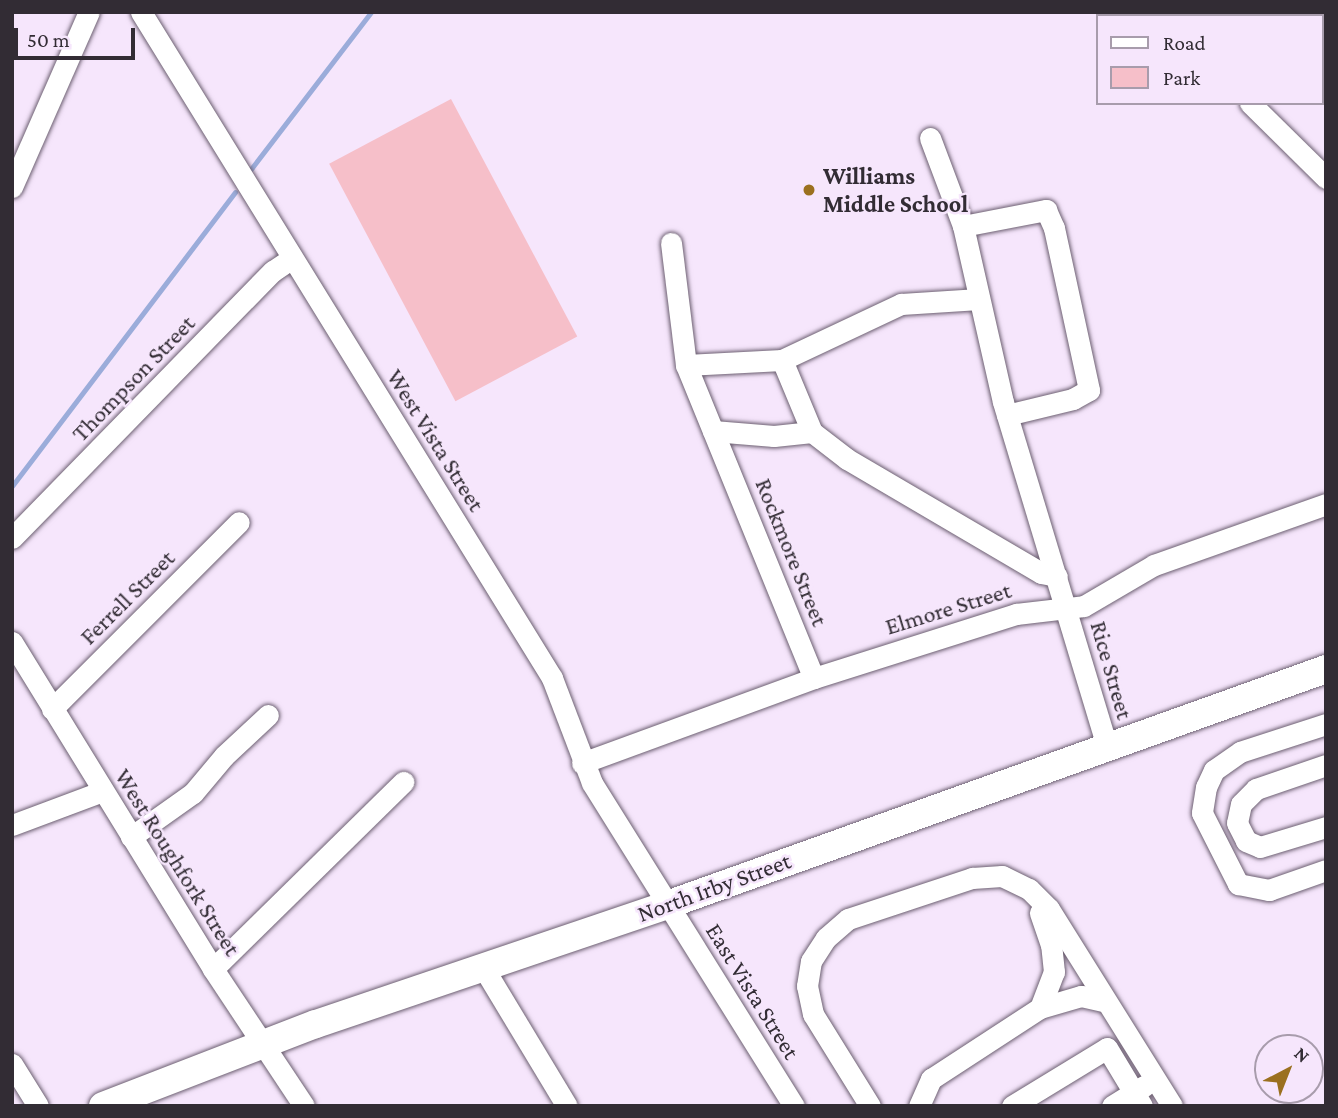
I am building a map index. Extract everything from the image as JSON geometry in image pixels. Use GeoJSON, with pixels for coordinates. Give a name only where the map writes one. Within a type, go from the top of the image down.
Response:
{"type":"FeatureCollection","features":[{"type":"Feature","properties":{"kind":"main road","name":"North Irby Street"},"geometry":{"type":"LineString","coordinates":[[103,1106],[263,1043],[667,905],[1326,669]]}},
{"type":"Feature","properties":{"kind":"street"},"geometry":{"type":"LineString","coordinates":[[12,187],[89,12]]}},
{"type":"Feature","properties":{"kind":"street","name":"West Vista Street"},"geometry":{"type":"LineString","coordinates":[[141,12],[552,678],[582,763],[667,905]]}},
{"type":"Feature","properties":{"kind":"street"},"geometry":{"type":"LineString","coordinates":[[1252,105],[1326,178]]}},
{"type":"Feature","properties":{"kind":"street","name":"Rice Street"},"geometry":{"type":"LineString","coordinates":[[930,138],[963,226],[1007,415],[1107,746]]}},
{"type":"Feature","properties":{"kind":"street"},"geometry":{"type":"LineString","coordinates":[[963,226],[1046,210],[1054,228],[1089,390],[1073,399],[1007,415]]}},
{"type":"Feature","properties":{"kind":"street","name":"Rockmore Street"},"geometry":{"type":"LineString","coordinates":[[671,243],[686,365],[814,678]]}},
{"type":"Feature","properties":{"kind":"street","name":"Thompson Street"},"geometry":{"type":"LineString","coordinates":[[12,538],[273,271],[292,258]]}},
{"type":"Feature","properties":{"kind":"street"},"geometry":{"type":"LineString","coordinates":[[686,365],[782,360],[901,304],[979,299]]}},
{"type":"Feature","properties":{"kind":"street"},"geometry":{"type":"LineString","coordinates":[[782,360],[813,432],[847,459],[1041,573],[1057,576]]}},
{"type":"Feature","properties":{"kind":"street"},"geometry":{"type":"LineString","coordinates":[[717,439],[813,432]]}},
{"type":"Feature","properties":{"kind":"street","name":"Elmore Street"},"geometry":{"type":"LineString","coordinates":[[582,763],[814,678],[1016,614],[1084,606],[1154,565],[1326,504]]}},
{"type":"Feature","properties":{"kind":"street","name":"Ferrell Street"},"geometry":{"type":"LineString","coordinates":[[52,709],[239,522]]}},
{"type":"Feature","properties":{"kind":"street","name":"West Roughfork Street"},"geometry":{"type":"LineString","coordinates":[[12,642],[213,969],[304,1106]]}},
{"type":"Feature","properties":{"kind":"street"},"geometry":{"type":"LineString","coordinates":[[131,837],[193,793],[224,755],[268,715]]}},
{"type":"Feature","properties":{"kind":"street"},"geometry":{"type":"LineString","coordinates":[[1326,724],[1240,752],[1214,770],[1206,787],[1202,813],[1238,884],[1269,890],[1326,870]]}},
{"type":"Feature","properties":{"kind":"street"},"geometry":{"type":"LineString","coordinates":[[1326,765],[1256,789],[1241,804],[1237,823],[1247,841],[1260,846],[1326,827]]}},
{"type":"Feature","properties":{"kind":"street"},"geometry":{"type":"LineString","coordinates":[[213,969],[403,782]]}},
{"type":"Feature","properties":{"kind":"street"},"geometry":{"type":"LineString","coordinates":[[12,825],[103,791]]}},
{"type":"Feature","properties":{"kind":"street"},"geometry":{"type":"LineString","coordinates":[[870,1106],[813,1014],[807,986],[811,961],[827,937],[848,919],[972,878],[1002,876],[1029,889],[1049,909],[1171,1106]]}},
{"type":"Feature","properties":{"kind":"street"},"geometry":{"type":"LineString","coordinates":[[1029,889],[1051,945],[1054,972],[1040,1008]]}},
{"type":"Feature","properties":{"kind":"street","name":"East Vista Street"},"geometry":{"type":"LineString","coordinates":[[667,905],[794,1106]]}},
{"type":"Feature","properties":{"kind":"street"},"geometry":{"type":"LineString","coordinates":[[483,967],[567,1106]]}},
{"type":"Feature","properties":{"kind":"street"},"geometry":{"type":"LineString","coordinates":[[919,1106],[931,1079],[1040,1008],[1081,996],[1107,1002]]}},
{"type":"Feature","properties":{"kind":"street"},"geometry":{"type":"LineString","coordinates":[[1012,1106],[1107,1048],[1138,1099]]}},
{"type":"Feature","properties":{"kind":"street"},"geometry":{"type":"LineString","coordinates":[[12,1064],[38,1106]]}},
{"type":"Feature","properties":{"kind":"street"},"geometry":{"type":"LineString","coordinates":[[1112,1106],[1138,1099],[1155,1079]]}},
{"type":"Feature","properties":{"kind":"green space"},"geometry":{"type":"Polygon","coordinates":[[[451,99],[577,337],[455,401],[329,164],[451,99]]]}},
{"type":"Feature","properties":{"kind":"waterway"},"geometry":{"type":"LineString","coordinates":[[251,169],[371,12]]}},
{"type":"Feature","properties":{"kind":"waterway"},"geometry":{"type":"LineString","coordinates":[[12,486],[235,192]]}},
{"type":"Feature","properties":{"kind":"place","name":"Williams Middle School"},"geometry":{"type":"Point","coordinates":[809,190]}}]}
